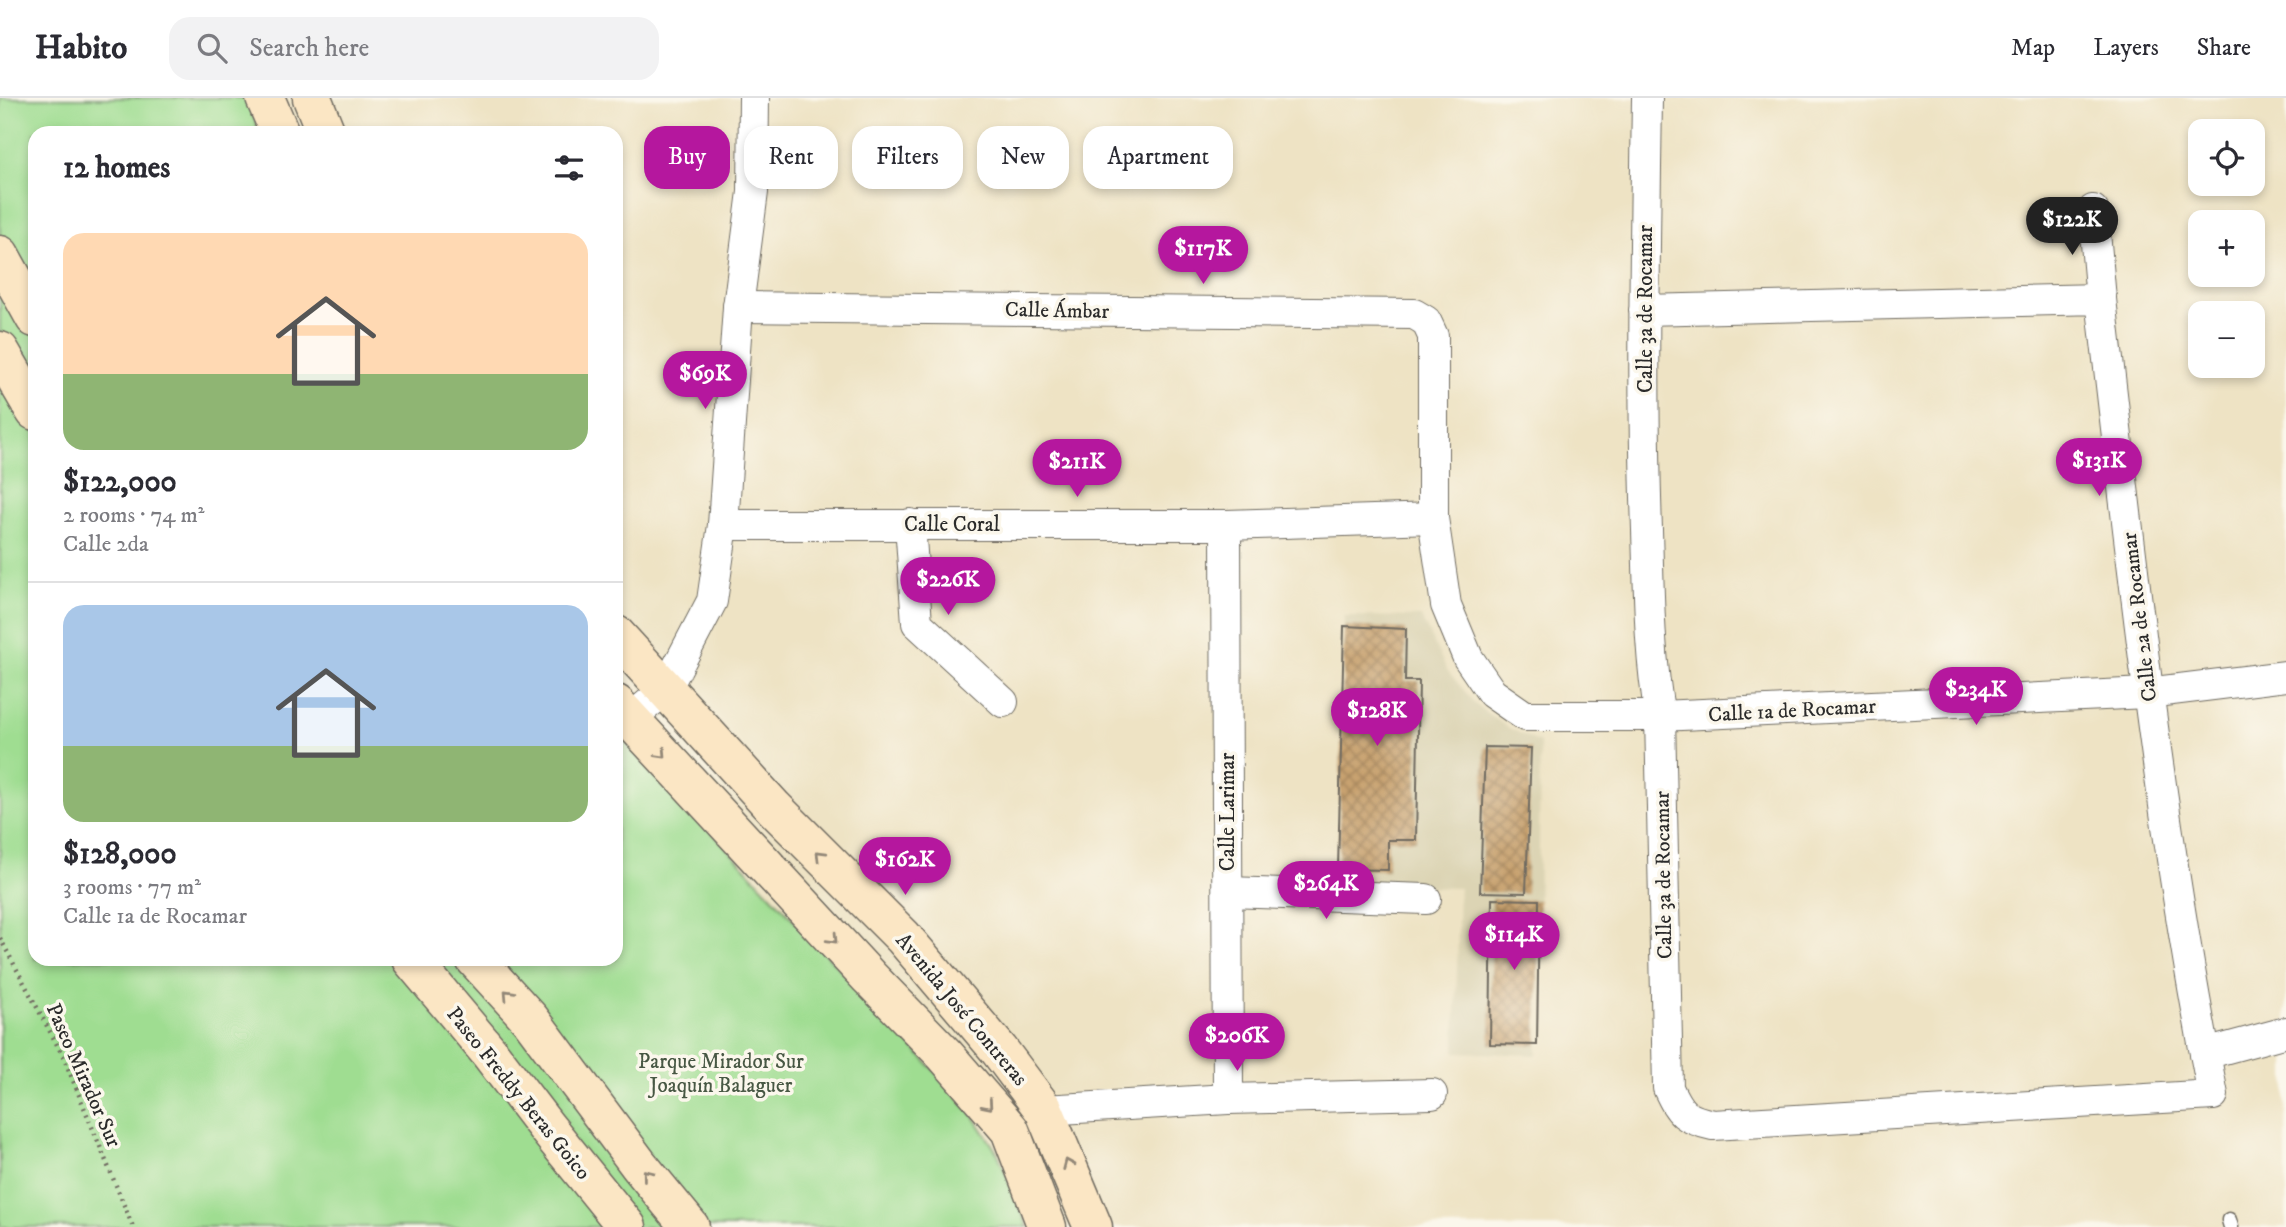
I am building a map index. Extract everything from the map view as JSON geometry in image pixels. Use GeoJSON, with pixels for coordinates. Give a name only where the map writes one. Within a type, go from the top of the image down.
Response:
{"type":"FeatureCollection","features":[{"type":"Feature","properties":{"kind":"main road"},"geometry":{"type":"LineString","coordinates":[[265,98],[276,126]]}},
{"type":"Feature","properties":{"kind":"main road"},"geometry":{"type":"LineString","coordinates":[[312,98],[323,126]]}},
{"type":"Feature","properties":{"kind":"main road"},"geometry":{"type":"LineString","coordinates":[[0,255],[28,305]]}},
{"type":"Feature","properties":{"kind":"main road"},"geometry":{"type":"LineString","coordinates":[[0,351],[28,399]]}},
{"type":"Feature","properties":{"kind":"main road","name":"Avenida José Contreras"},"geometry":{"type":"LineString","coordinates":[[623,643],[774,808],[903,937],[999,1050],[1044,1110],[1094,1227]]}},
{"type":"Feature","properties":{"kind":"main road","name":"Avenida José Contreras"},"geometry":{"type":"LineString","coordinates":[[623,711],[869,977],[945,1055],[1010,1130],[1047,1227]]}},
{"type":"Feature","properties":{"kind":"main road","name":"Paseo Freddy Beras Goico"},"geometry":{"type":"LineString","coordinates":[[417,966],[489,1052],[627,1227]]}},
{"type":"Feature","properties":{"kind":"main road"},"geometry":{"type":"LineString","coordinates":[[481,966],[530,1019],[639,1165],[690,1227]]}},
{"type":"Feature","properties":{"kind":"street"},"geometry":{"type":"LineString","coordinates":[[623,711],[666,689],[712,601],[723,525],[738,306],[753,192],[754,98]]}},
{"type":"Feature","properties":{"kind":"street","name":"Calle 3a de Rocamar"},"geometry":{"type":"LineString","coordinates":[[1647,98],[1644,439],[1653,677],[1660,716],[1668,1088],[1678,1111],[1694,1121],[1713,1125],[2213,1095]]}},
{"type":"Feature","properties":{"kind":"street","name":"Calle 2a de Rocamar"},"geometry":{"type":"LineString","coordinates":[[2093,209],[2147,693],[2189,969],[2213,1095]]}},
{"type":"Feature","properties":{"kind":"street"},"geometry":{"type":"LineString","coordinates":[[1644,310],[2101,299]]}},
{"type":"Feature","properties":{"kind":"street","name":"Calle Ámbar"},"geometry":{"type":"LineString","coordinates":[[738,306],[1414,314],[1426,321],[1433,336],[1433,518]]}},
{"type":"Feature","properties":{"kind":"street","name":"Calle 1a de Rocamar"},"geometry":{"type":"LineString","coordinates":[[1433,518],[1446,605],[1468,658],[1492,693],[1525,716],[1660,716],[2147,693],[2286,676]]}},
{"type":"Feature","properties":{"kind":"street","name":"Calle Coral"},"geometry":{"type":"LineString","coordinates":[[723,525],[1226,525],[1433,518]]}},
{"type":"Feature","properties":{"kind":"street"},"geometry":{"type":"LineString","coordinates":[[910,524],[917,623],[1003,702]]}},
{"type":"Feature","properties":{"kind":"street","name":"Calle Larimar"},"geometry":{"type":"LineString","coordinates":[[1226,525],[1228,1099]]}},
{"type":"Feature","properties":{"kind":"street"},"geometry":{"type":"LineString","coordinates":[[1227,892],[1426,899]]}},
{"type":"Feature","properties":{"kind":"street"},"geometry":{"type":"LineString","coordinates":[[2205,1054],[2286,1032]]}},
{"type":"Feature","properties":{"kind":"street"},"geometry":{"type":"LineString","coordinates":[[1044,1110],[1228,1099],[1432,1094]]}},
{"type":"Feature","properties":{"kind":"path","name":"Paseo Mirador Sur"},"geometry":{"type":"LineString","coordinates":[[0,939],[62,1056],[133,1227]]}},
{"type":"Feature","properties":{"kind":"shaded area"},"geometry":{"type":"Polygon","coordinates":[[[1344,616],[1421,617],[1447,670],[1476,705],[1507,727],[1540,743],[1537,1055],[1455,1052],[1459,888],[1338,885],[1344,616]]]}},
{"type":"Feature","properties":{"kind":"green space","name":"Parque Mirador Sur Joaquín Balaguer"},"geometry":{"type":"Polygon","coordinates":[[[0,98],[246,98],[257,126],[28,126],[28,966],[623,966],[623,737],[973,1115],[998,1154],[1028,1227],[0,1227],[0,98]]]}},
{"type":"Feature","properties":{"kind":"building"},"geometry":{"type":"Polygon","coordinates":[[[1344,626],[1406,629],[1405,681],[1419,681],[1416,840],[1388,840],[1388,870],[1338,869],[1344,626]]]}},
{"type":"Feature","properties":{"kind":"building"},"geometry":{"type":"Polygon","coordinates":[[[1485,747],[1531,748],[1526,893],[1480,892],[1485,747]]]}},
{"type":"Feature","properties":{"kind":"building"},"geometry":{"type":"Polygon","coordinates":[[[1492,899],[1539,900],[1537,1045],[1490,1044],[1492,899]]]}}]}
